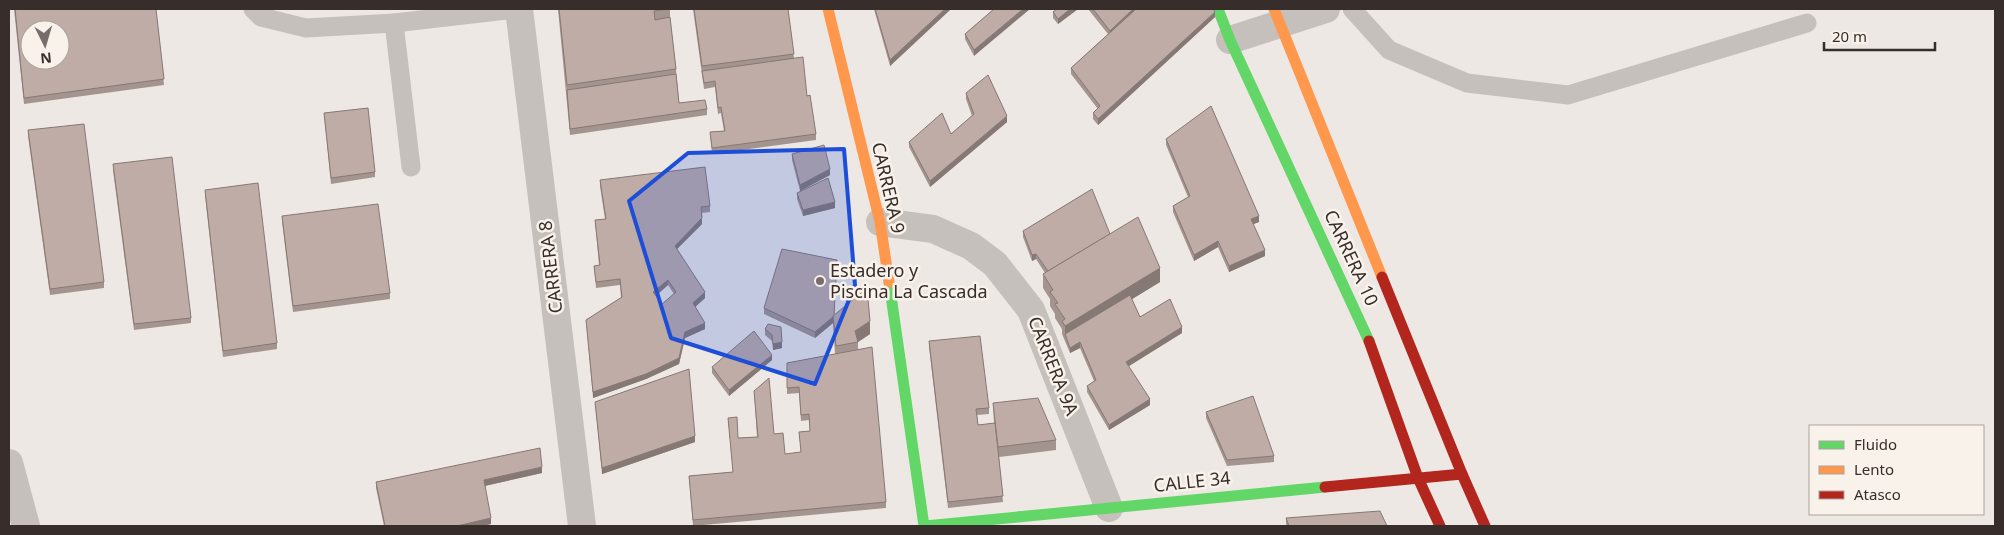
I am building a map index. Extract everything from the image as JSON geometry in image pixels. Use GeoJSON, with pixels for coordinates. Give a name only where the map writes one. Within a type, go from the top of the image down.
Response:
{"type":"FeatureCollection","features":[{"type":"Feature","properties":{"kind":"main road","name":"CARRERA 9"},"geometry":{"type":"LineString","coordinates":[[828,9],[880,222],[924,526]]}},
{"type":"Feature","properties":{"kind":"main road","name":"CARRERA 10"},"geometry":{"type":"LineString","coordinates":[[1218,9],[1230,40],[1365,330],[1418,478],[1440,526]]}},
{"type":"Feature","properties":{"kind":"main road","name":"CARRERA 10"},"geometry":{"type":"LineString","coordinates":[[1277,16],[1462,474],[1485,526]]}},
{"type":"Feature","properties":{"kind":"main road","name":"CALLE 34"},"geometry":{"type":"LineString","coordinates":[[924,526],[1462,474]]}},
{"type":"Feature","properties":{"kind":"street","name":"CARRERA 8"},"geometry":{"type":"LineString","coordinates":[[518,9],[582,526]]}},
{"type":"Feature","properties":{"kind":"street"},"geometry":{"type":"LineString","coordinates":[[1230,40],[1277,16],[1326,9]]}},
{"type":"Feature","properties":{"kind":"street","name":"CARRERA 9A"},"geometry":{"type":"LineString","coordinates":[[880,222],[933,229],[972,246],[995,264],[1031,310],[1109,508]]}},
{"type":"Feature","properties":{"kind":"street"},"geometry":{"type":"LineString","coordinates":[[9,463],[26,526]]}},
{"type":"Feature","properties":{"kind":"lane"},"geometry":{"type":"LineString","coordinates":[[253,9],[261,17],[306,28],[394,23],[518,9]]}},
{"type":"Feature","properties":{"kind":"lane"},"geometry":{"type":"LineString","coordinates":[[1352,9],[1389,50],[1466,83],[1568,95],[1807,23]]}},
{"type":"Feature","properties":{"kind":"lane"},"geometry":{"type":"LineString","coordinates":[[394,23],[411,167]]}},
{"type":"Feature","properties":{"kind":"highlighted area"},"geometry":{"type":"Polygon","coordinates":[[[844,149],[855,285],[815,384],[671,338],[629,201],[688,153],[844,149]]]}},
{"type":"Feature","properties":{"kind":"building"},"geometry":{"type":"Polygon","coordinates":[[[15,9],[156,9],[164,79],[24,98],[21,70],[70,70],[70,20],[20,20],[20,58],[15,9]]]}},
{"type":"Feature","properties":{"kind":"building"},"geometry":{"type":"Polygon","coordinates":[[[559,9],[667,9],[654,11],[655,20],[670,17],[676,69],[567,85],[559,9]]]}},
{"type":"Feature","properties":{"kind":"building"},"geometry":{"type":"Polygon","coordinates":[[[694,9],[788,9],[794,54],[702,66],[694,9]]]}},
{"type":"Feature","properties":{"kind":"building"},"geometry":{"type":"Polygon","coordinates":[[[875,9],[945,9],[890,60],[875,9]]]}},
{"type":"Feature","properties":{"kind":"building"},"geometry":{"type":"Polygon","coordinates":[[[994,9],[1023,9],[974,50],[965,34],[994,9]]]}},
{"type":"Feature","properties":{"kind":"building"},"geometry":{"type":"Polygon","coordinates":[[[1057,9],[1070,9],[1058,19],[1053,12],[1057,9]]]}},
{"type":"Feature","properties":{"kind":"building"},"geometry":{"type":"Polygon","coordinates":[[[1093,9],[1133,9],[1110,31],[1093,9]]]}},
{"type":"Feature","properties":{"kind":"building"},"geometry":{"type":"Polygon","coordinates":[[[1136,9],[1213,9],[1215,12],[1098,119],[1093,113],[1100,106],[1071,68],[1136,9]]]}},
{"type":"Feature","properties":{"kind":"building"},"geometry":{"type":"Polygon","coordinates":[[[803,57],[807,96],[810,95],[816,134],[712,148],[710,132],[725,131],[721,107],[718,108],[715,81],[704,83],[702,71],[803,57]]]}},
{"type":"Feature","properties":{"kind":"building"},"geometry":{"type":"Polygon","coordinates":[[[676,74],[679,103],[705,100],[707,109],[570,129],[567,90],[676,74]]]}},
{"type":"Feature","properties":{"kind":"building"},"geometry":{"type":"Polygon","coordinates":[[[988,75],[1007,116],[930,181],[909,142],[942,113],[951,134],[974,114],[966,93],[988,75]]]}},
{"type":"Feature","properties":{"kind":"building"},"geometry":{"type":"Polygon","coordinates":[[[1211,106],[1259,216],[1251,219],[1265,250],[1229,266],[1218,241],[1194,255],[1173,206],[1190,196],[1166,139],[1211,106]]]}},
{"type":"Feature","properties":{"kind":"building"},"geometry":{"type":"Polygon","coordinates":[[[368,108],[375,172],[331,178],[324,113],[368,108]]]}},
{"type":"Feature","properties":{"kind":"building"},"geometry":{"type":"Polygon","coordinates":[[[84,124],[104,282],[50,289],[28,130],[84,124]]]}},
{"type":"Feature","properties":{"kind":"building"},"geometry":{"type":"Polygon","coordinates":[[[824,145],[830,169],[800,185],[792,154],[824,145]]]}},
{"type":"Feature","properties":{"kind":"building"},"geometry":{"type":"Polygon","coordinates":[[[172,157],[191,318],[134,324],[113,164],[172,157]]]}},
{"type":"Feature","properties":{"kind":"building"},"geometry":{"type":"Polygon","coordinates":[[[705,167],[710,206],[701,207],[702,218],[675,246],[705,292],[693,303],[705,323],[685,332],[679,358],[646,374],[593,392],[586,320],[622,297],[620,279],[596,282],[594,266],[600,265],[595,220],[606,219],[600,180],[705,167]],[[668,280],[653,292],[662,304],[676,292],[668,280]]]}},
{"type":"Feature","properties":{"kind":"building"},"geometry":{"type":"Polygon","coordinates":[[[828,178],[835,202],[803,210],[797,193],[828,178]]]}},
{"type":"Feature","properties":{"kind":"building"},"geometry":{"type":"Polygon","coordinates":[[[258,183],[277,343],[223,351],[205,190],[258,183]]]}},
{"type":"Feature","properties":{"kind":"building"},"geometry":{"type":"Polygon","coordinates":[[[1092,189],[1110,234],[1048,271],[1036,254],[1032,255],[1023,231],[1092,189]]]}},
{"type":"Feature","properties":{"kind":"building"},"geometry":{"type":"Polygon","coordinates":[[[378,204],[390,293],[293,306],[282,216],[378,204]]]}},
{"type":"Feature","properties":{"kind":"building"},"geometry":{"type":"Polygon","coordinates":[[[1138,217],[1160,268],[1065,326],[1062,321],[1065,319],[1055,304],[1058,303],[1050,292],[1053,290],[1043,274],[1138,217]]]}},
{"type":"Feature","properties":{"kind":"building"},"geometry":{"type":"Polygon","coordinates":[[[782,249],[837,260],[834,316],[815,332],[764,308],[782,249]]]}},
{"type":"Feature","properties":{"kind":"building"},"geometry":{"type":"Polygon","coordinates":[[[867,288],[870,321],[855,331],[858,342],[836,346],[833,316],[867,288]]]}},
{"type":"Feature","properties":{"kind":"building"},"geometry":{"type":"Polygon","coordinates":[[[1130,295],[1140,317],[1170,299],[1182,327],[1126,362],[1150,399],[1109,425],[1087,386],[1096,380],[1080,342],[1070,348],[1065,334],[1130,295]]]}},
{"type":"Feature","properties":{"kind":"building"},"geometry":{"type":"Polygon","coordinates":[[[768,324],[781,327],[782,342],[773,344],[772,335],[765,329],[768,324]]]}},
{"type":"Feature","properties":{"kind":"building"},"geometry":{"type":"Polygon","coordinates":[[[754,331],[772,355],[729,390],[712,367],[754,331]]]}},
{"type":"Feature","properties":{"kind":"building"},"geometry":{"type":"Polygon","coordinates":[[[980,336],[989,408],[976,409],[978,425],[995,423],[1003,496],[948,502],[929,341],[980,336]]]}},
{"type":"Feature","properties":{"kind":"building"},"geometry":{"type":"Polygon","coordinates":[[[872,347],[886,502],[693,520],[689,476],[733,472],[728,418],[737,417],[738,438],[758,437],[754,391],[769,378],[774,434],[783,433],[785,454],[801,452],[799,432],[810,431],[809,414],[801,415],[799,387],[787,388],[787,363],[872,347]]]}},
{"type":"Feature","properties":{"kind":"building"},"geometry":{"type":"Polygon","coordinates":[[[689,369],[695,436],[602,468],[595,402],[689,369]]]}},
{"type":"Feature","properties":{"kind":"building"},"geometry":{"type":"Polygon","coordinates":[[[1253,396],[1274,456],[1227,460],[1206,412],[1253,396]]]}},
{"type":"Feature","properties":{"kind":"building"},"geometry":{"type":"Polygon","coordinates":[[[1038,398],[1056,440],[998,447],[993,403],[1038,398]]]}},
{"type":"Feature","properties":{"kind":"building"},"geometry":{"type":"Polygon","coordinates":[[[540,448],[542,467],[484,480],[491,518],[457,526],[385,526],[376,482],[540,448]]]}},
{"type":"Feature","properties":{"kind":"building"},"geometry":{"type":"Polygon","coordinates":[[[1380,511],[1387,526],[1289,526],[1286,518],[1380,511]]]}},
{"type":"Feature","properties":{"kind":"traffic: fast"},"geometry":{"type":"LineString","coordinates":[[1218,9],[1230,40],[1369,341]]}},
{"type":"Feature","properties":{"kind":"traffic: fast"},"geometry":{"type":"LineString","coordinates":[[889,282],[924,526]]}},
{"type":"Feature","properties":{"kind":"traffic: fast"},"geometry":{"type":"LineString","coordinates":[[925,526],[1325,487]]}},
{"type":"Feature","properties":{"kind":"traffic: slow"},"geometry":{"type":"LineString","coordinates":[[828,9],[880,222],[889,282]]}},
{"type":"Feature","properties":{"kind":"traffic: slow"},"geometry":{"type":"LineString","coordinates":[[1274,9],[1382,277]]}},
{"type":"Feature","properties":{"kind":"traffic: jam"},"geometry":{"type":"LineString","coordinates":[[1382,277],[1485,526]]}},
{"type":"Feature","properties":{"kind":"traffic: jam"},"geometry":{"type":"LineString","coordinates":[[1369,341],[1418,478],[1440,526]]}},
{"type":"Feature","properties":{"kind":"traffic: jam"},"geometry":{"type":"LineString","coordinates":[[1325,487],[1462,474]]}},
{"type":"Feature","properties":{"kind":"place","name":"Estadero y Piscina La Cascada"},"geometry":{"type":"Point","coordinates":[820,281]}}]}
